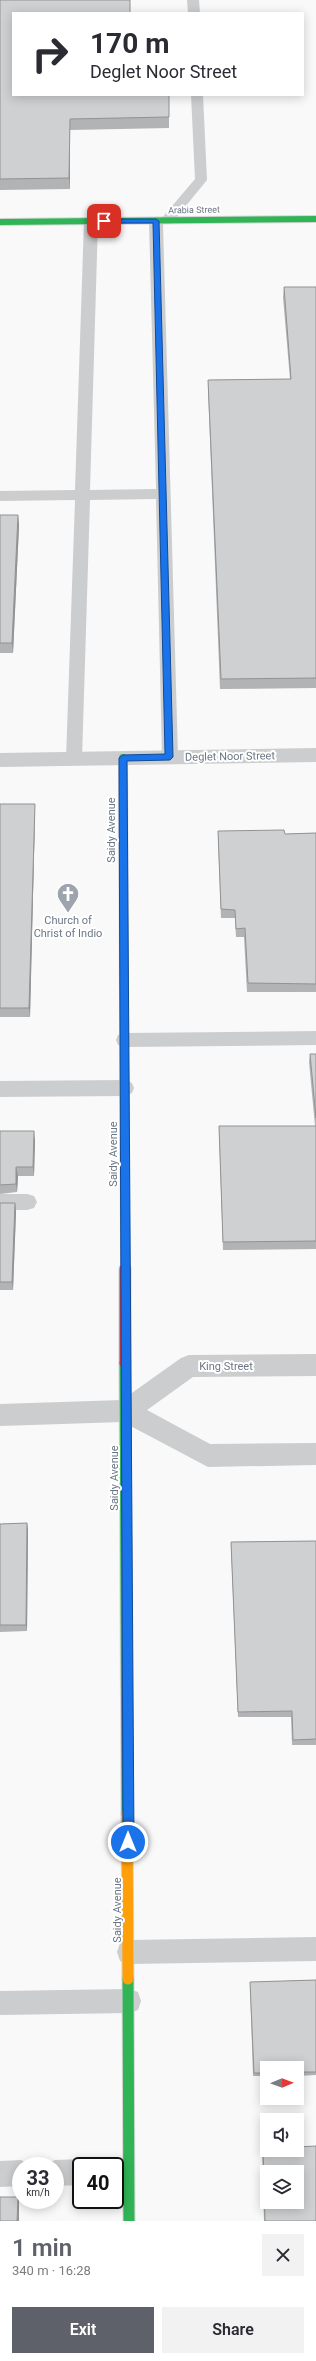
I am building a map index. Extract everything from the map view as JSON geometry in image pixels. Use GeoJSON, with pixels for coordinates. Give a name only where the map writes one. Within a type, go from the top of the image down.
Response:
{"type":"FeatureCollection","features":[{"type":"Feature","properties":{"kind":"street","name":"Arabia Street"},"geometry":{"type":"LineString","coordinates":[[0,222],[316,219]]}},
{"type":"Feature","properties":{"kind":"street","name":"Deglet Noor Street"},"geometry":{"type":"LineString","coordinates":[[0,760],[316,755]]}},
{"type":"Feature","properties":{"kind":"street","name":"Saidy Avenue"},"geometry":{"type":"LineString","coordinates":[[123,758],[129,2001],[123,2157]]}},
{"type":"Feature","properties":{"kind":"street","name":"King Street"},"geometry":{"type":"LineString","coordinates":[[126,1411],[189,1366],[316,1365]]}},
{"type":"Feature","properties":{"kind":"street"},"geometry":{"type":"LineString","coordinates":[[0,1415],[126,1411],[208,1456],[316,1454]]}},
{"type":"Feature","properties":{"kind":"street","name":"Saidy Avenue"},"geometry":{"type":"LineString","coordinates":[[124,2185],[129,2221]]}},
{"type":"Feature","properties":{"kind":"lane"},"geometry":{"type":"LineString","coordinates":[[193,0],[194,12]]}},
{"type":"Feature","properties":{"kind":"lane"},"geometry":{"type":"LineString","coordinates":[[170,757],[163,494],[161,221],[201,180],[197,96]]}},
{"type":"Feature","properties":{"kind":"lane"},"geometry":{"type":"LineString","coordinates":[[74,758],[91,221]]}},
{"type":"Feature","properties":{"kind":"lane"},"geometry":{"type":"LineString","coordinates":[[0,496],[163,494]]}},
{"type":"Feature","properties":{"kind":"lane"},"geometry":{"type":"LineString","coordinates":[[125,1040],[316,1038]]}},
{"type":"Feature","properties":{"kind":"lane"},"geometry":{"type":"LineString","coordinates":[[0,1089],[125,1088]]}},
{"type":"Feature","properties":{"kind":"lane"},"geometry":{"type":"LineString","coordinates":[[0,1202],[27,1202]]}},
{"type":"Feature","properties":{"kind":"lane"},"geometry":{"type":"LineString","coordinates":[[129,1952],[316,1949]]}},
{"type":"Feature","properties":{"kind":"lane"},"geometry":{"type":"LineString","coordinates":[[0,2003],[129,2001]]}},
{"type":"Feature","properties":{"kind":"lane"},"geometry":{"type":"LineString","coordinates":[[0,2174],[12,2174]]}},
{"type":"Feature","properties":{"kind":"building"},"geometry":{"type":"Polygon","coordinates":[[[0,0],[130,0],[130,12],[12,12],[12,96],[169,96],[169,117],[70,119],[69,178],[0,179],[0,0]]]}},
{"type":"Feature","properties":{"kind":"building"},"geometry":{"type":"Polygon","coordinates":[[[284,287],[316,287],[316,678],[221,679],[208,380],[291,379],[284,287]]]}},
{"type":"Feature","properties":{"kind":"building"},"geometry":{"type":"Polygon","coordinates":[[[0,515],[18,515],[12,643],[0,643],[0,515]]]}},
{"type":"Feature","properties":{"kind":"building"},"geometry":{"type":"Polygon","coordinates":[[[0,804],[35,804],[29,1008],[0,1008],[0,804]]]}},
{"type":"Feature","properties":{"kind":"building"},"geometry":{"type":"Polygon","coordinates":[[[284,830],[285,834],[316,833],[316,984],[248,983],[245,928],[236,929],[235,910],[221,909],[218,831],[284,830]]]}},
{"type":"Feature","properties":{"kind":"building"},"geometry":{"type":"Polygon","coordinates":[[[310,1054],[316,1054],[316,1118],[310,1054]]]}},
{"type":"Feature","properties":{"kind":"building"},"geometry":{"type":"Polygon","coordinates":[[[219,1126],[316,1126],[316,1241],[223,1242],[219,1126]]]}},
{"type":"Feature","properties":{"kind":"building"},"geometry":{"type":"Polygon","coordinates":[[[0,1131],[34,1131],[33,1167],[16,1167],[16,1184],[0,1185],[0,1131]]]}},
{"type":"Feature","properties":{"kind":"building"},"geometry":{"type":"Polygon","coordinates":[[[0,1203],[15,1203],[12,1282],[0,1282],[0,1203]]]}},
{"type":"Feature","properties":{"kind":"building"},"geometry":{"type":"Polygon","coordinates":[[[27,1523],[26,1625],[0,1625],[0,1524],[27,1523]]]}},
{"type":"Feature","properties":{"kind":"building"},"geometry":{"type":"Polygon","coordinates":[[[316,1541],[316,1739],[293,1740],[292,1711],[238,1712],[231,1542],[316,1541]]]}},
{"type":"Feature","properties":{"kind":"building"},"geometry":{"type":"Polygon","coordinates":[[[316,1980],[316,2072],[304,2072],[304,2061],[260,2061],[260,2073],[254,2073],[250,1982],[316,1980]]]}},
{"type":"Feature","properties":{"kind":"building"},"geometry":{"type":"Polygon","coordinates":[[[316,2146],[316,2221],[265,2221],[265,2209],[304,2209],[304,2165],[263,2165],[263,2157],[304,2157],[304,2147],[316,2146]]]}},
{"type":"Feature","properties":{"kind":"building"},"geometry":{"type":"Polygon","coordinates":[[[0,2197],[12,2197],[12,2209],[18,2209],[17,2221],[0,2221],[0,2197]]]}},
{"type":"Feature","properties":{"kind":"traffic: fast"},"geometry":{"type":"LineString","coordinates":[[0,222],[316,219]]}},
{"type":"Feature","properties":{"kind":"traffic: fast"},"geometry":{"type":"LineString","coordinates":[[123,758],[125,1242]]}},
{"type":"Feature","properties":{"kind":"traffic: fast"},"geometry":{"type":"LineString","coordinates":[[125,1363],[127,1814]]}},
{"type":"Feature","properties":{"kind":"traffic: fast"},"geometry":{"type":"LineString","coordinates":[[128,1979],[129,2221]]}},
{"type":"Feature","properties":{"kind":"traffic: slow"},"geometry":{"type":"LineString","coordinates":[[127,1814],[128,1979]]}},
{"type":"Feature","properties":{"kind":"traffic: jam"},"geometry":{"type":"LineString","coordinates":[[125,1242],[125,1363]]}},
{"type":"Feature","properties":{"kind":"place","name":"Church of Christ of Indio"},"geometry":{"type":"Point","coordinates":[68,914]}},
{"type":"Feature","properties":{"kind":"route"},"geometry":{"type":"LineString","coordinates":[[104,221],[156,221],[170,757],[123,758],[128,1842]]}}]}
